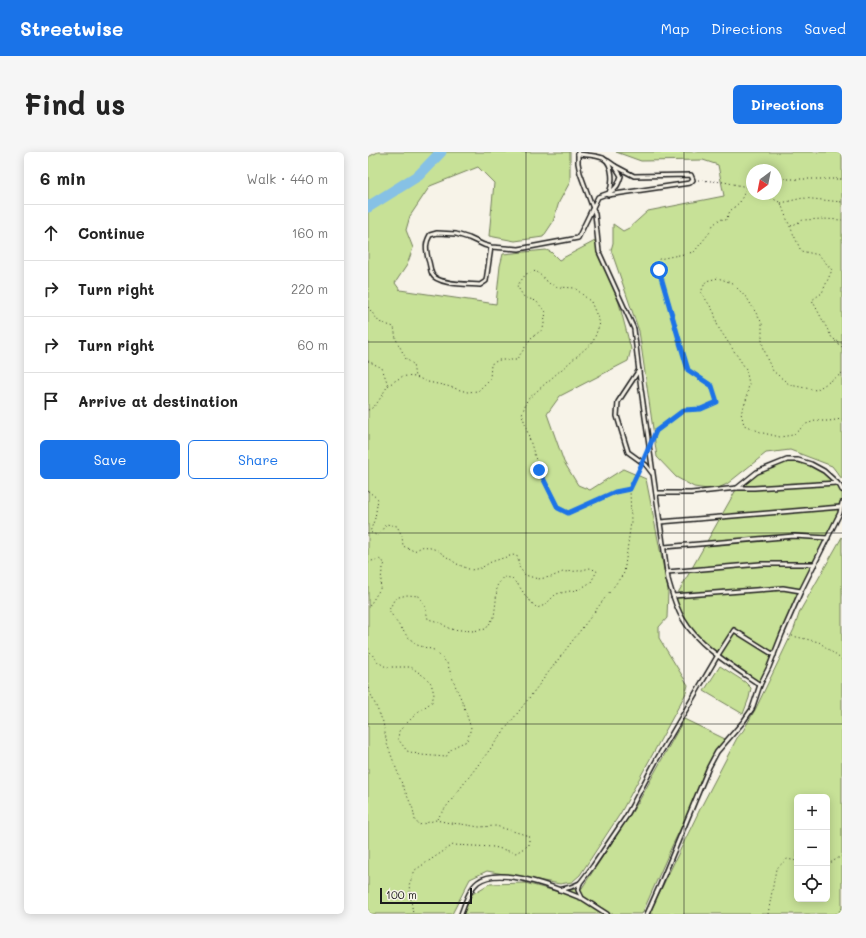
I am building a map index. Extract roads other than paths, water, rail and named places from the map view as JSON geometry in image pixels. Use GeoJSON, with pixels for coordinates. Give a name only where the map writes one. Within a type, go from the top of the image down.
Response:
{"type":"FeatureCollection","features":[{"type":"Feature","properties":{"kind":"lane"},"geometry":{"type":"LineString","coordinates":[[602,196],[690,183],[693,180],[691,175],[634,176],[615,166],[604,158],[578,153],[580,173],[595,214],[599,252],[634,329],[638,370],[667,572],[673,596],[683,620],[694,634],[709,649],[760,686]]}},
{"type":"Feature","properties":{"kind":"lane"},"geometry":{"type":"LineString","coordinates":[[605,160],[609,164],[612,173],[611,189],[609,193]]}},
{"type":"Feature","properties":{"kind":"lane"},"geometry":{"type":"LineString","coordinates":[[491,247],[486,281],[480,285],[439,280],[432,275],[426,250],[426,241],[430,235],[437,233],[456,234],[491,247],[518,249],[578,238],[598,197],[616,189],[619,184],[621,176],[615,166]]}},
{"type":"Feature","properties":{"kind":"lane"},"geometry":{"type":"LineString","coordinates":[[638,370],[618,402],[617,416],[628,452],[643,462],[653,475]]}},
{"type":"Feature","properties":{"kind":"lane"},"geometry":{"type":"LineString","coordinates":[[737,488],[757,472],[787,460],[798,460],[813,465],[824,471],[842,490]]}},
{"type":"Feature","properties":{"kind":"lane"},"geometry":{"type":"LineString","coordinates":[[656,493],[691,493],[737,488],[837,483]]}},
{"type":"Feature","properties":{"kind":"lane"},"geometry":{"type":"LineString","coordinates":[[647,914],[709,767],[717,752],[743,722],[752,709],[782,634],[801,591],[840,513],[842,505],[660,522]]}},
{"type":"Feature","properties":{"kind":"lane"},"geometry":{"type":"LineString","coordinates":[[664,547],[794,536],[828,538]]}},
{"type":"Feature","properties":{"kind":"lane"},"geometry":{"type":"LineString","coordinates":[[667,572],[761,564],[815,564]]}},
{"type":"Feature","properties":{"kind":"lane"},"geometry":{"type":"LineString","coordinates":[[673,596],[783,588],[801,591]]}},
{"type":"Feature","properties":{"kind":"lane"},"geometry":{"type":"LineString","coordinates":[[582,898],[578,890],[580,883],[626,817],[657,759],[734,630],[774,656]]}},
{"type":"Feature","properties":{"kind":"lane"},"geometry":{"type":"LineString","coordinates":[[461,914],[468,897],[479,881],[499,876],[514,877],[532,881],[582,898],[607,914]]}},
{"type":"Feature","properties":{"kind":"lane"},"geometry":{"type":"LineString","coordinates":[[559,890],[580,883]]}},
{"type":"Feature","properties":{"kind":"waterway"},"geometry":{"type":"LineString","coordinates":[[368,207],[419,175],[441,152]]}}]}
